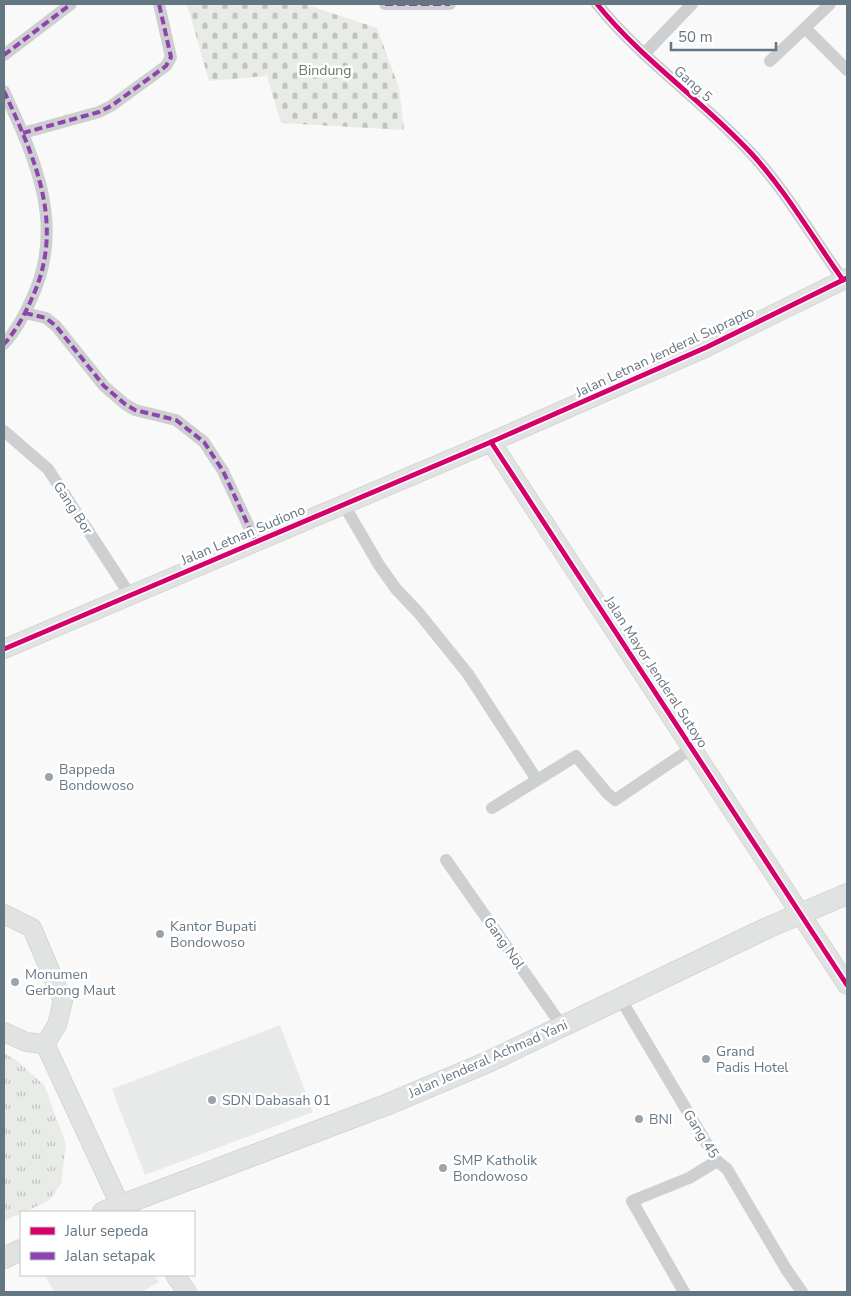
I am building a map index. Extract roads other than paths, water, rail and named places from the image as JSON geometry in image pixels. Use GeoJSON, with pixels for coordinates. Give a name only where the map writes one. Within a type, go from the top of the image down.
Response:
{"type":"FeatureCollection","features":[{"type":"Feature","properties":{"kind":"main road","name":"Jalan Jenderal Achmad Yani"},"geometry":{"type":"LineString","coordinates":[[117,1210],[386,1105],[488,1062],[767,928],[847,894]]}},
{"type":"Feature","properties":{"kind":"main road"},"geometry":{"type":"LineString","coordinates":[[4,1258],[20,1250]]}},
{"type":"Feature","properties":{"kind":"street"},"geometry":{"type":"LineString","coordinates":[[4,54],[71,4]]}},
{"type":"Feature","properties":{"kind":"street"},"geometry":{"type":"LineString","coordinates":[[23,133],[99,112],[111,106],[166,66],[171,58],[159,4]]}},
{"type":"Feature","properties":{"kind":"street"},"geometry":{"type":"LineString","coordinates":[[385,4],[450,4]]}},
{"type":"Feature","properties":{"kind":"street","name":"Gang 5"},"geometry":{"type":"LineString","coordinates":[[597,4],[644,54],[751,153],[845,279]]}},
{"type":"Feature","properties":{"kind":"street"},"geometry":{"type":"LineString","coordinates":[[644,54],[692,4]]}},
{"type":"Feature","properties":{"kind":"street"},"geometry":{"type":"LineString","coordinates":[[770,61],[830,4]]}},
{"type":"Feature","properties":{"kind":"street"},"geometry":{"type":"LineString","coordinates":[[805,28],[847,70]]}},
{"type":"Feature","properties":{"kind":"street"},"geometry":{"type":"LineString","coordinates":[[4,91],[36,164],[44,198],[48,249],[38,286],[25,313],[4,344]]}},
{"type":"Feature","properties":{"kind":"street","name":"Jalan Letnan Jenderal Suprapto"},"geometry":{"type":"LineString","coordinates":[[491,442],[707,348],[845,279]]}},
{"type":"Feature","properties":{"kind":"street"},"geometry":{"type":"LineString","coordinates":[[25,313],[46,318],[56,326],[104,386],[126,404],[136,410],[176,420],[204,442],[223,472],[256,542]]}},
{"type":"Feature","properties":{"kind":"street","name":"Gang Bor"},"geometry":{"type":"LineString","coordinates":[[4,431],[48,469],[130,595]]}},
{"type":"Feature","properties":{"kind":"street","name":"Jalan Letnan Sudiono"},"geometry":{"type":"LineString","coordinates":[[4,649],[491,442]]}},
{"type":"Feature","properties":{"kind":"street","name":"Jalan Mayor Jenderal Sutoyo"},"geometry":{"type":"LineString","coordinates":[[491,442],[847,984]]}},
{"type":"Feature","properties":{"kind":"street"},"geometry":{"type":"LineString","coordinates":[[344,504],[379,565],[396,589],[418,612],[468,674],[537,780]]}},
{"type":"Feature","properties":{"kind":"street"},"geometry":{"type":"LineString","coordinates":[[492,808],[576,756],[607,794],[615,800],[692,748]]}},
{"type":"Feature","properties":{"kind":"street","name":"Gang Nol"},"geometry":{"type":"LineString","coordinates":[[446,860],[562,1026]]}},
{"type":"Feature","properties":{"kind":"street"},"geometry":{"type":"LineString","coordinates":[[4,914],[32,928],[63,1001],[57,1025],[45,1044]]}},
{"type":"Feature","properties":{"kind":"street","name":"Gang 45"},"geometry":{"type":"LineString","coordinates":[[620,998],[717,1161],[727,1169],[786,1269],[802,1292]]}},
{"type":"Feature","properties":{"kind":"street"},"geometry":{"type":"LineString","coordinates":[[4,1032],[26,1042],[45,1044]]}},
{"type":"Feature","properties":{"kind":"street"},"geometry":{"type":"LineString","coordinates":[[45,1044],[117,1210]]}},
{"type":"Feature","properties":{"kind":"street"},"geometry":{"type":"LineString","coordinates":[[684,1292],[632,1201],[689,1178],[717,1161]]}},
{"type":"Feature","properties":{"kind":"street"},"geometry":{"type":"LineString","coordinates":[[176,1276],[187,1292]]}},
{"type":"Feature","properties":{"kind":"place","name":"Bappeda Bondowoso"},"geometry":{"type":"Point","coordinates":[49,777]}},
{"type":"Feature","properties":{"kind":"place","name":"Kantor Bupati Bondowoso"},"geometry":{"type":"Point","coordinates":[160,934]}},
{"type":"Feature","properties":{"kind":"place","name":"Monumen Gerbong Maut"},"geometry":{"type":"Point","coordinates":[15,982]}},
{"type":"Feature","properties":{"kind":"place","name":"Grand Padis Hotel"},"geometry":{"type":"Point","coordinates":[706,1059]}},
{"type":"Feature","properties":{"kind":"place","name":"SDN Dabasah 01"},"geometry":{"type":"Point","coordinates":[212,1100]}},
{"type":"Feature","properties":{"kind":"place","name":"BNI"},"geometry":{"type":"Point","coordinates":[639,1119]}},
{"type":"Feature","properties":{"kind":"place","name":"SMP Katholik Bondowoso"},"geometry":{"type":"Point","coordinates":[443,1168]}},
{"type":"Feature","properties":{"kind":"park label","name":"Bindung"},"geometry":{"type":"Point","coordinates":[325,70]}}]}
